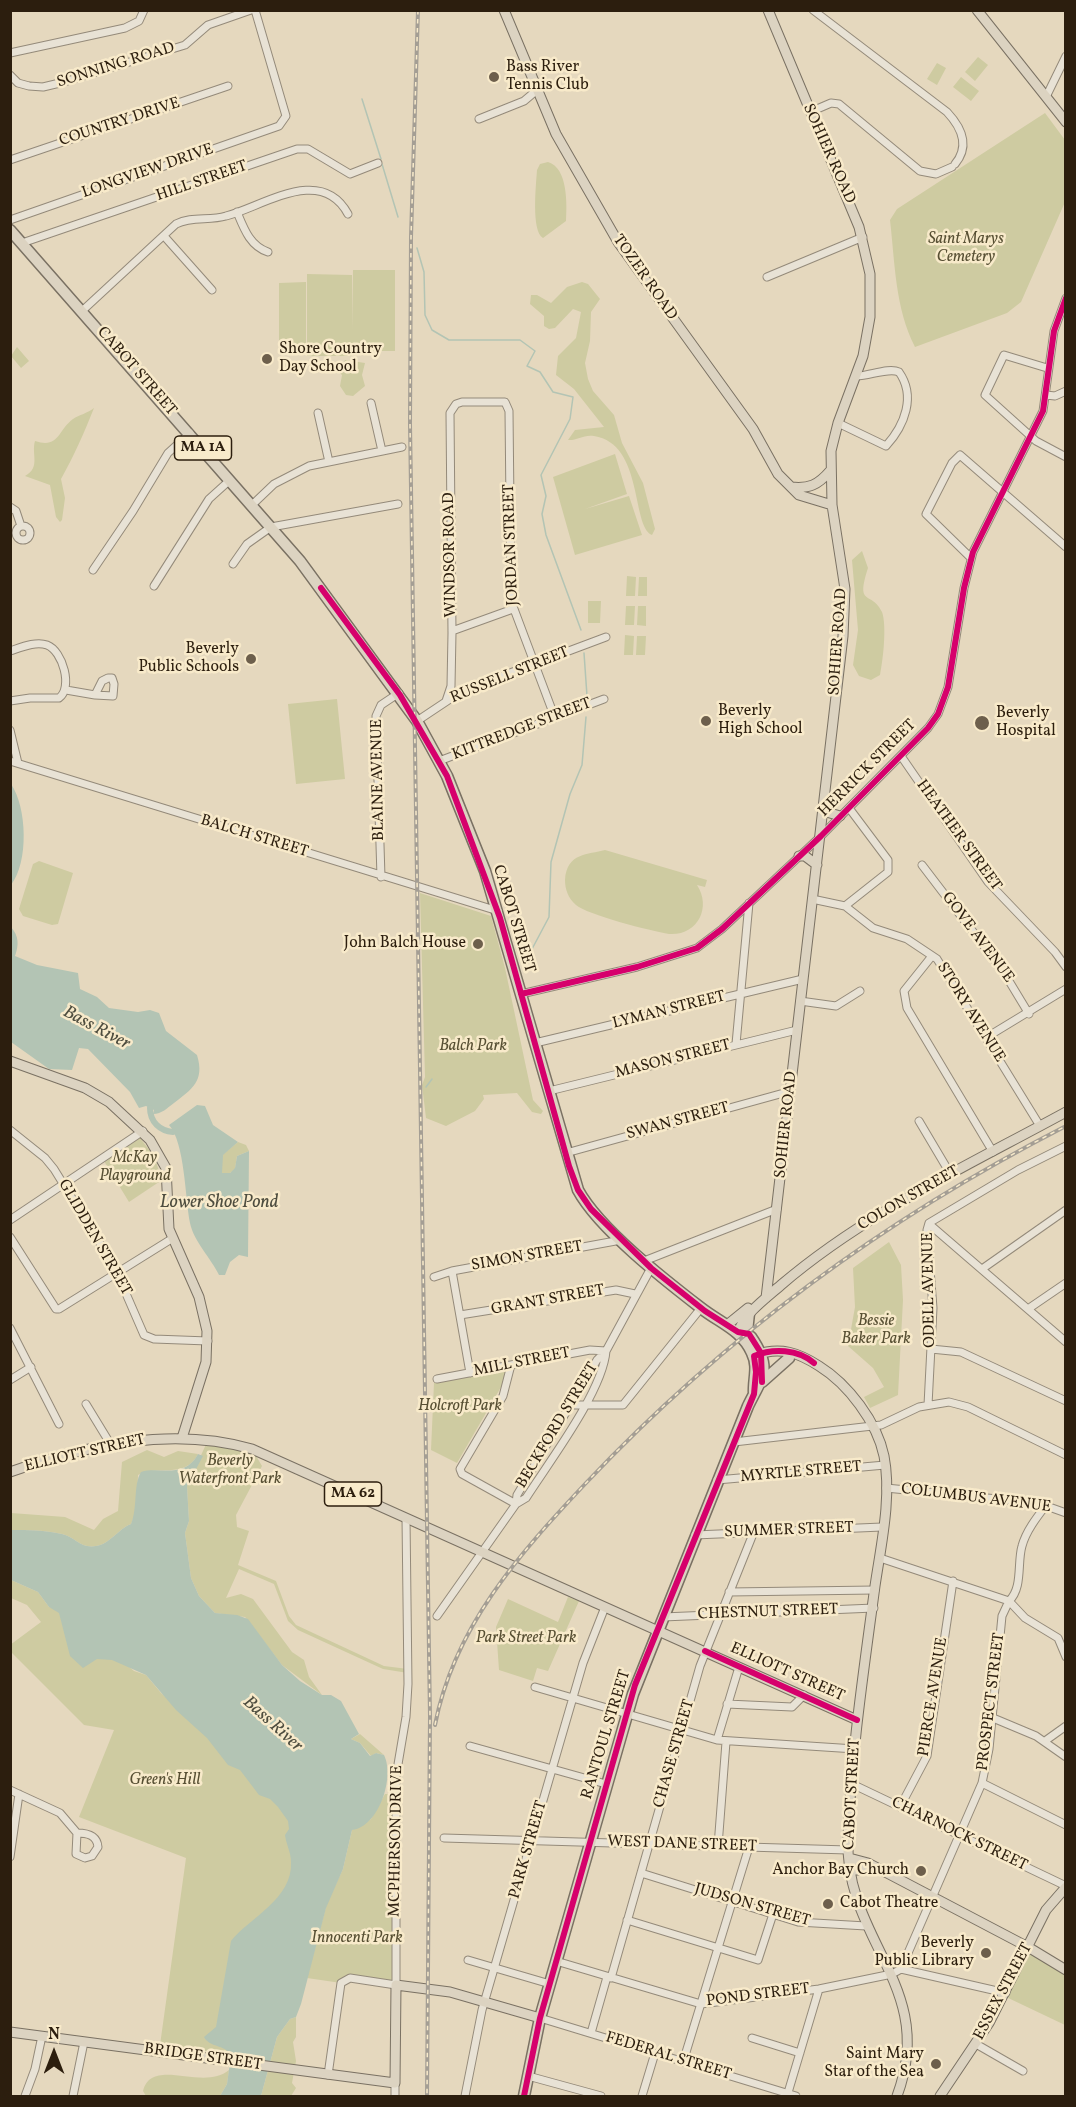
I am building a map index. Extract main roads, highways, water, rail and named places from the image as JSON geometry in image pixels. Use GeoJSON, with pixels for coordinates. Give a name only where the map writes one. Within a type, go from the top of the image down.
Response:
{"type":"FeatureCollection","features":[{"type":"Feature","properties":{"kind":"highway","name":"CABOT STREET"},"geometry":{"type":"LineString","coordinates":[[10,230],[272,527],[399,693],[440,761],[470,832],[498,911],[566,1154],[580,1195],[621,1240],[648,1265],[701,1308],[727,1325],[743,1332],[758,1357]]}},
{"type":"Feature","properties":{"kind":"highway"},"geometry":{"type":"LineString","coordinates":[[743,1332],[749,1313]]}},
{"type":"Feature","properties":{"kind":"highway"},"geometry":{"type":"LineString","coordinates":[[758,1357],[762,1382]]}},
{"type":"Feature","properties":{"kind":"highway","name":"RANTOUL STREET"},"geometry":{"type":"LineString","coordinates":[[754,1394],[758,1357]]}},
{"type":"Feature","properties":{"kind":"highway","name":"RANTOUL STREET"},"geometry":{"type":"LineString","coordinates":[[524,2097],[540,2018],[606,1784],[627,1714],[657,1630],[754,1394],[762,1382],[789,1358]]}},
{"type":"Feature","properties":{"kind":"main road","name":"TOZER ROAD"},"geometry":{"type":"LineString","coordinates":[[504,10],[556,134],[599,214],[753,429],[789,487]]}},
{"type":"Feature","properties":{"kind":"main road","name":"SOHIER ROAD"},"geometry":{"type":"LineString","coordinates":[[765,1299],[821,836],[845,600],[832,506],[830,471],[838,423],[857,376],[870,317],[870,274],[863,237],[768,10]]}},
{"type":"Feature","properties":{"kind":"main road"},"geometry":{"type":"LineString","coordinates":[[977,10],[1065,122]]}},
{"type":"Feature","properties":{"kind":"main road"},"geometry":{"type":"LineString","coordinates":[[789,487],[804,489],[815,485],[830,471]]}},
{"type":"Feature","properties":{"kind":"main road"},"geometry":{"type":"LineString","coordinates":[[789,487],[799,495],[832,506]]}},
{"type":"Feature","properties":{"kind":"main road"},"geometry":{"type":"LineString","coordinates":[[824,805],[830,813],[840,816]]}},
{"type":"Feature","properties":{"kind":"main road"},"geometry":{"type":"LineString","coordinates":[[799,856],[805,856],[817,865]]}},
{"type":"Feature","properties":{"kind":"main road"},"geometry":{"type":"LineString","coordinates":[[10,1061],[91,1091],[120,1111],[142,1131],[166,1168],[169,1190],[168,1216],[173,1238],[199,1297],[208,1341],[201,1384],[182,1438]]}},
{"type":"Feature","properties":{"kind":"main road","name":"COLON STREET"},"geometry":{"type":"LineString","coordinates":[[749,1313],[829,1246],[951,1174],[1065,1112]]}},
{"type":"Feature","properties":{"kind":"main road","name":"COLON STREET"},"geometry":{"type":"LineString","coordinates":[[727,1325],[753,1304],[765,1299]]}},
{"type":"Feature","properties":{"kind":"main road","name":"CABOT STREET"},"geometry":{"type":"LineString","coordinates":[[758,1357],[793,1353],[808,1357],[847,1388],[882,1448],[886,1488],[874,1608],[857,1720],[848,1854],[855,1895],[866,1926],[897,1972],[903,2000],[908,2059],[897,2097]]}},
{"type":"Feature","properties":{"kind":"main road","name":"CABOT STREET"},"geometry":{"type":"LineString","coordinates":[[758,1357],[789,1358],[814,1363]]}},
{"type":"Feature","properties":{"kind":"main road","name":"ELLIOTT STREET"},"geometry":{"type":"LineString","coordinates":[[10,1472],[111,1445],[150,1438],[182,1438],[252,1449],[857,1720]]}},
{"type":"Feature","properties":{"kind":"main road"},"geometry":{"type":"LineString","coordinates":[[848,1854],[1029,1947],[1065,1970]]}},
{"type":"Feature","properties":{"kind":"main road"},"geometry":{"type":"LineString","coordinates":[[850,1870],[881,1871]]}},
{"type":"Feature","properties":{"kind":"main road","name":"ESSEX STREET"},"geometry":{"type":"LineString","coordinates":[[940,2097],[976,2044],[1006,1993],[1046,1910],[1065,1887]]}},
{"type":"Feature","properties":{"kind":"main road","name":"BRIDGE STREET"},"geometry":{"type":"LineString","coordinates":[[10,2032],[395,2083],[396,1985],[450,1992],[540,2018]]}},
{"type":"Feature","properties":{"kind":"water"},"geometry":{"type":"Polygon","coordinates":[[[11,784],[20,806],[24,834],[21,863],[11,885],[11,784]]]}},
{"type":"Feature","properties":{"kind":"water"},"geometry":{"type":"Polygon","coordinates":[[[11,927],[18,941],[15,956],[37,965],[78,973],[80,989],[97,997],[109,1008],[138,1012],[150,1010],[159,1013],[166,1031],[197,1055],[198,1078],[191,1089],[164,1110],[153,1114],[154,1110],[146,1106],[139,1108],[130,1092],[88,1049],[79,1048],[72,1070],[49,1069],[11,1042],[11,927]]]}},
{"type":"Feature","properties":{"kind":"water","name":"Lower Shoe Pond"},"geometry":{"type":"Polygon","coordinates":[[[197,1105],[205,1106],[213,1125],[238,1142],[223,1155],[222,1173],[230,1173],[235,1168],[237,1156],[249,1151],[248,1257],[239,1255],[230,1262],[225,1275],[219,1275],[192,1230],[181,1157],[174,1133],[169,1125],[197,1105]]]}},
{"type":"Feature","properties":{"kind":"water"},"geometry":{"type":"Polygon","coordinates":[[[198,1454],[203,1456],[187,1486],[189,1521],[185,1533],[191,1578],[199,1596],[215,1613],[237,1615],[248,1619],[282,1665],[300,1681],[322,1695],[331,1695],[341,1701],[359,1734],[351,1739],[360,1743],[370,1756],[376,1753],[384,1755],[387,1764],[386,1788],[377,1811],[362,1827],[352,1830],[343,1869],[326,1908],[301,2004],[296,2017],[290,2019],[277,2037],[261,2096],[220,2096],[227,2084],[231,2055],[204,2037],[216,2027],[231,1941],[278,1897],[290,1875],[291,1858],[285,1835],[289,1829],[288,1821],[270,1799],[259,1795],[240,1770],[228,1765],[207,1738],[176,1710],[146,1675],[112,1660],[97,1659],[83,1668],[70,1656],[59,1613],[49,1607],[38,1592],[11,1580],[11,1530],[56,1533],[86,1546],[101,1545],[131,1524],[137,1483],[141,1472],[179,1470],[192,1462],[198,1454]]]}},
{"type":"Feature","properties":{"kind":"waterway"},"geometry":{"type":"LineString","coordinates":[[362,99],[381,159]]}},
{"type":"Feature","properties":{"kind":"waterway"},"geometry":{"type":"LineString","coordinates":[[382,164],[398,217]]}},
{"type":"Feature","properties":{"kind":"waterway"},"geometry":{"type":"LineString","coordinates":[[417,248],[424,272],[425,315],[432,330],[449,340],[520,340],[535,351],[527,366],[540,372],[553,392],[573,397],[570,419],[541,475],[546,496],[542,514],[546,535],[581,630]]}},
{"type":"Feature","properties":{"kind":"waterway"},"geometry":{"type":"LineString","coordinates":[[584,653],[587,696]]}},
{"type":"Feature","properties":{"kind":"waterway"},"geometry":{"type":"LineString","coordinates":[[523,966],[549,917],[551,862],[570,794],[582,765],[586,717]]}},
{"type":"Feature","properties":{"kind":"waterway"},"geometry":{"type":"LineString","coordinates":[[426,1087],[432,1079]]}},
{"type":"Feature","properties":{"kind":"waterway","name":"Bass River"},"geometry":{"type":"LineString","coordinates":[[150,1108],[152,1118],[157,1125],[173,1132]]}},
{"type":"Feature","properties":{"kind":"railway"},"geometry":{"type":"LineString","coordinates":[[418,10],[411,237],[410,424],[430,1716],[427,2096]]}},
{"type":"Feature","properties":{"kind":"railway"},"geometry":{"type":"LineString","coordinates":[[435,1725],[444,1689],[457,1656],[492,1594],[561,1510],[639,1429],[694,1378],[811,1284],[935,1200],[1066,1126]]}},
{"type":"Feature","properties":{"kind":"place","name":"Bass River Tennis Club"},"geometry":{"type":"Point","coordinates":[494,77]}},
{"type":"Feature","properties":{"kind":"place","name":"Shore Country Day School"},"geometry":{"type":"Point","coordinates":[267,359]}},
{"type":"Feature","properties":{"kind":"place","name":"Beverly Public Schools"},"geometry":{"type":"Point","coordinates":[251,659]}},
{"type":"Feature","properties":{"kind":"place","name":"Beverly High School"},"geometry":{"type":"Point","coordinates":[706,721]}},
{"type":"Feature","properties":{"kind":"place","name":"Beverly Hospital"},"geometry":{"type":"Point","coordinates":[982,723]}},
{"type":"Feature","properties":{"kind":"place","name":"John Balch House"},"geometry":{"type":"Point","coordinates":[478,944]}},
{"type":"Feature","properties":{"kind":"place","name":"Anchor Bay Church"},"geometry":{"type":"Point","coordinates":[921,1871]}},
{"type":"Feature","properties":{"kind":"place","name":"Cabot Theatre"},"geometry":{"type":"Point","coordinates":[828,1904]}},
{"type":"Feature","properties":{"kind":"place","name":"Beverly Public Library"},"geometry":{"type":"Point","coordinates":[986,1953]}},
{"type":"Feature","properties":{"kind":"place","name":"Saint Mary Star of the Sea"},"geometry":{"type":"Point","coordinates":[936,2064]}},
{"type":"Feature","properties":{"kind":"park label","name":"Saint Marys Cemetery"},"geometry":{"type":"Point","coordinates":[966,249]}},
{"type":"Feature","properties":{"kind":"park label","name":"Balch Park"},"geometry":{"type":"Point","coordinates":[473,1047]}},
{"type":"Feature","properties":{"kind":"park label","name":"McKay Playground"},"geometry":{"type":"Point","coordinates":[135,1168]}},
{"type":"Feature","properties":{"kind":"park label","name":"Bessie Baker Park"},"geometry":{"type":"Point","coordinates":[876,1331]}},
{"type":"Feature","properties":{"kind":"park label","name":"Holcroft Park"},"geometry":{"type":"Point","coordinates":[460,1407]}},
{"type":"Feature","properties":{"kind":"park label","name":"Beverly Waterfront Park"},"geometry":{"type":"Point","coordinates":[230,1471]}},
{"type":"Feature","properties":{"kind":"park label","name":"Park Street Park"},"geometry":{"type":"Point","coordinates":[526,1639]}},
{"type":"Feature","properties":{"kind":"park label","name":"Green's Hill"},"geometry":{"type":"Point","coordinates":[165,1781]}},
{"type":"Feature","properties":{"kind":"park label","name":"Innocenti Park"},"geometry":{"type":"Point","coordinates":[357,1939]}}]}
